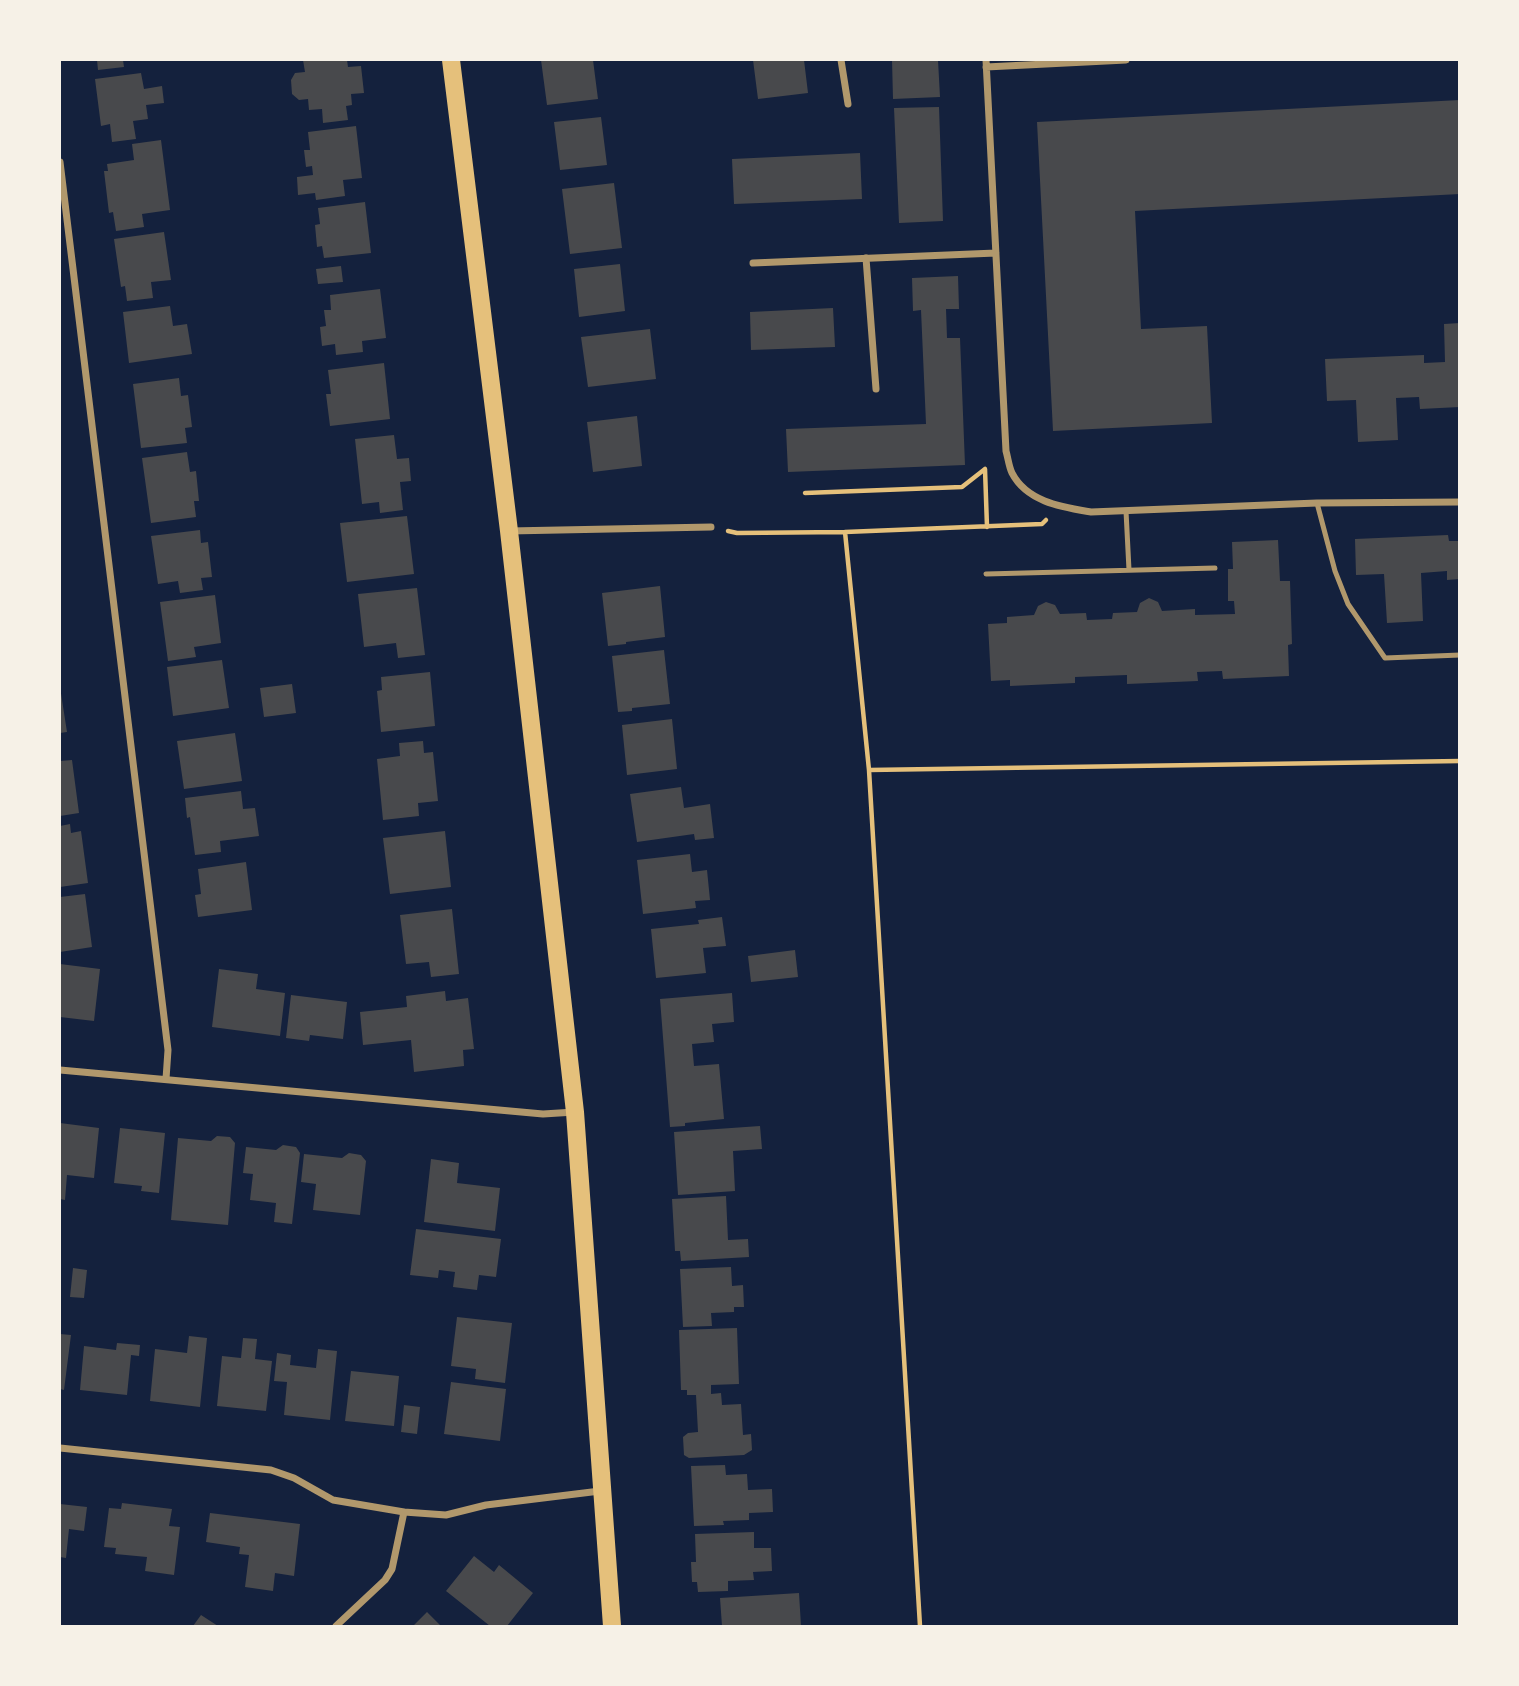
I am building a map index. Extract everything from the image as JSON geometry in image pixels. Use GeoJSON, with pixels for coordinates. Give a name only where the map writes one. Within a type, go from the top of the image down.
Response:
{"type":"FeatureCollection","features":[{"type":"Feature","properties":{"kind":"main road"},"geometry":{"type":"LineString","coordinates":[[450,60],[509,531],[575,1112],[612,1626]]}},
{"type":"Feature","properties":{"kind":"street"},"geometry":{"type":"LineString","coordinates":[[841,60],[848,104]]}},
{"type":"Feature","properties":{"kind":"street"},"geometry":{"type":"LineString","coordinates":[[1126,60],[986,63],[1006,451],[1012,474],[1032,495],[1059,507],[1091,512],[1317,503],[1460,502]]}},
{"type":"Feature","properties":{"kind":"street"},"geometry":{"type":"LineString","coordinates":[[60,162],[168,1050],[166,1079]]}},
{"type":"Feature","properties":{"kind":"street"},"geometry":{"type":"LineString","coordinates":[[753,263],[996,253]]}},
{"type":"Feature","properties":{"kind":"street"},"geometry":{"type":"LineString","coordinates":[[866,258],[876,390]]}},
{"type":"Feature","properties":{"kind":"street"},"geometry":{"type":"LineString","coordinates":[[509,531],[711,527]]}},
{"type":"Feature","properties":{"kind":"street"},"geometry":{"type":"LineString","coordinates":[[60,1070],[542,1114],[575,1112]]}},
{"type":"Feature","properties":{"kind":"street"},"geometry":{"type":"LineString","coordinates":[[60,1448],[271,1470],[294,1478],[332,1500],[404,1513],[446,1515],[486,1505],[602,1490]]}},
{"type":"Feature","properties":{"kind":"street"},"geometry":{"type":"LineString","coordinates":[[336,1626],[385,1580],[392,1569],[404,1513]]}},
{"type":"Feature","properties":{"kind":"lane"},"geometry":{"type":"LineString","coordinates":[[1317,503],[1335,571],[1348,604],[1385,658],[1460,655]]}},
{"type":"Feature","properties":{"kind":"lane"},"geometry":{"type":"LineString","coordinates":[[1126,511],[1129,570]]}},
{"type":"Feature","properties":{"kind":"lane"},"geometry":{"type":"LineString","coordinates":[[986,574],[1215,568]]}},
{"type":"Feature","properties":{"kind":"path"},"geometry":{"type":"LineString","coordinates":[[805,493],[962,487],[1006,451]]}},
{"type":"Feature","properties":{"kind":"path"},"geometry":{"type":"LineString","coordinates":[[985,469],[987,527]]}},
{"type":"Feature","properties":{"kind":"path"},"geometry":{"type":"LineString","coordinates":[[711,527],[737,533],[845,532],[1042,524],[1059,507]]}},
{"type":"Feature","properties":{"kind":"path"},"geometry":{"type":"LineString","coordinates":[[845,532],[869,770],[920,1626]]}},
{"type":"Feature","properties":{"kind":"path"},"geometry":{"type":"LineString","coordinates":[[869,770],[1460,761]]}},
{"type":"Feature","properties":{"kind":"building"},"geometry":{"type":"Polygon","coordinates":[[[97,60],[123,60],[124,67],[98,70],[97,60]]]}},
{"type":"Feature","properties":{"kind":"building"},"geometry":{"type":"Polygon","coordinates":[[[303,60],[347,60],[348,67],[361,66],[364,93],[351,94],[352,105],[346,106],[348,120],[323,123],[322,109],[309,110],[308,99],[299,100],[292,94],[291,80],[295,73],[305,72],[303,60]]]}},
{"type":"Feature","properties":{"kind":"building"},"geometry":{"type":"Polygon","coordinates":[[[541,60],[593,60],[598,99],[547,105],[541,60]]]}},
{"type":"Feature","properties":{"kind":"building"},"geometry":{"type":"Polygon","coordinates":[[[753,60],[804,60],[808,93],[758,99],[753,60]]]}},
{"type":"Feature","properties":{"kind":"building"},"geometry":{"type":"Polygon","coordinates":[[[892,60],[938,60],[940,97],[893,99],[892,60]]]}},
{"type":"Feature","properties":{"kind":"building"},"geometry":{"type":"Polygon","coordinates":[[[141,73],[144,89],[162,86],[164,103],[146,105],[148,119],[133,121],[136,139],[112,142],[110,124],[101,126],[95,79],[141,73]]]}},
{"type":"Feature","properties":{"kind":"building"},"geometry":{"type":"Polygon","coordinates":[[[1460,100],[1460,194],[1135,211],[1141,329],[1207,326],[1212,423],[1053,431],[1037,122],[1460,100]]]}},
{"type":"Feature","properties":{"kind":"building"},"geometry":{"type":"Polygon","coordinates":[[[939,107],[943,221],[899,223],[894,108],[939,107]]]}},
{"type":"Feature","properties":{"kind":"building"},"geometry":{"type":"Polygon","coordinates":[[[601,117],[607,165],[560,170],[554,122],[601,117]]]}},
{"type":"Feature","properties":{"kind":"building"},"geometry":{"type":"Polygon","coordinates":[[[356,126],[362,178],[343,180],[345,196],[316,200],[315,193],[298,195],[297,177],[313,175],[312,166],[306,167],[304,150],[310,150],[308,132],[356,126]]]}},
{"type":"Feature","properties":{"kind":"building"},"geometry":{"type":"Polygon","coordinates":[[[161,140],[170,210],[142,214],[144,227],[116,231],[113,212],[109,213],[104,171],[108,171],[107,164],[134,160],[132,144],[161,140]]]}},
{"type":"Feature","properties":{"kind":"building"},"geometry":{"type":"Polygon","coordinates":[[[860,153],[862,199],[734,204],[732,159],[860,153]]]}},
{"type":"Feature","properties":{"kind":"building"},"geometry":{"type":"Polygon","coordinates":[[[614,183],[622,248],[570,254],[562,189],[614,183]]]}},
{"type":"Feature","properties":{"kind":"building"},"geometry":{"type":"Polygon","coordinates":[[[365,202],[371,253],[324,258],[322,246],[317,247],[315,225],[320,224],[318,208],[365,202]]]}},
{"type":"Feature","properties":{"kind":"building"},"geometry":{"type":"Polygon","coordinates":[[[164,232],[171,280],[151,282],[153,298],[127,301],[125,286],[121,287],[114,239],[164,232]]]}},
{"type":"Feature","properties":{"kind":"building"},"geometry":{"type":"Polygon","coordinates":[[[620,264],[625,311],[579,317],[574,269],[620,264]]]}},
{"type":"Feature","properties":{"kind":"building"},"geometry":{"type":"Polygon","coordinates":[[[341,266],[343,282],[318,284],[316,269],[341,266]]]}},
{"type":"Feature","properties":{"kind":"building"},"geometry":{"type":"Polygon","coordinates":[[[958,276],[959,309],[946,309],[947,338],[960,338],[965,465],[788,472],[786,429],[926,424],[921,310],[913,311],[912,278],[958,276]]]}},
{"type":"Feature","properties":{"kind":"building"},"geometry":{"type":"Polygon","coordinates":[[[380,289],[386,338],[362,341],[363,352],[336,355],[335,344],[322,346],[320,327],[326,326],[324,310],[331,310],[330,295],[380,289]]]}},
{"type":"Feature","properties":{"kind":"building"},"geometry":{"type":"Polygon","coordinates":[[[170,306],[173,326],[187,324],[192,354],[129,363],[123,312],[170,306]]]}},
{"type":"Feature","properties":{"kind":"building"},"geometry":{"type":"Polygon","coordinates":[[[833,308],[835,347],[751,350],[750,312],[833,308]]]}},
{"type":"Feature","properties":{"kind":"building"},"geometry":{"type":"Polygon","coordinates":[[[1460,323],[1460,407],[1420,409],[1419,397],[1396,398],[1398,440],[1358,442],[1356,400],[1327,401],[1325,359],[1424,355],[1424,363],[1445,362],[1444,324],[1460,323]]]}},
{"type":"Feature","properties":{"kind":"building"},"geometry":{"type":"Polygon","coordinates":[[[650,329],[656,379],[588,387],[581,337],[650,329]]]}},
{"type":"Feature","properties":{"kind":"building"},"geometry":{"type":"Polygon","coordinates":[[[384,363],[390,419],[330,426],[326,394],[331,394],[328,370],[384,363]]]}},
{"type":"Feature","properties":{"kind":"building"},"geometry":{"type":"Polygon","coordinates":[[[179,378],[181,396],[188,395],[192,427],[185,428],[187,443],[141,448],[133,384],[179,378]]]}},
{"type":"Feature","properties":{"kind":"building"},"geometry":{"type":"Polygon","coordinates":[[[637,416],[642,466],[593,472],[587,422],[637,416]]]}},
{"type":"Feature","properties":{"kind":"building"},"geometry":{"type":"Polygon","coordinates":[[[394,435],[397,459],[409,458],[411,481],[400,482],[403,510],[380,513],[379,502],[362,504],[355,439],[394,435]]]}},
{"type":"Feature","properties":{"kind":"building"},"geometry":{"type":"Polygon","coordinates":[[[187,452],[190,472],[196,471],[199,501],[194,501],[196,517],[151,523],[142,458],[187,452]]]}},
{"type":"Feature","properties":{"kind":"building"},"geometry":{"type":"Polygon","coordinates":[[[407,516],[414,574],[347,582],[340,523],[407,516]]]}},
{"type":"Feature","properties":{"kind":"building"},"geometry":{"type":"Polygon","coordinates":[[[200,530],[201,543],[208,542],[212,577],[201,578],[203,590],[180,593],[178,581],[158,584],[151,536],[200,530]]]}},
{"type":"Feature","properties":{"kind":"building"},"geometry":{"type":"Polygon","coordinates":[[[1448,535],[1449,541],[1460,541],[1460,579],[1447,580],[1447,571],[1421,573],[1423,621],[1387,623],[1384,574],[1356,575],[1355,539],[1448,535]]]}},
{"type":"Feature","properties":{"kind":"building"},"geometry":{"type":"Polygon","coordinates":[[[1278,540],[1280,581],[1290,581],[1292,644],[1288,645],[1289,676],[1223,679],[1222,671],[1197,672],[1198,681],[1127,684],[1127,675],[1075,677],[1075,683],[1010,686],[1010,680],[991,681],[988,624],[1007,623],[1007,617],[1034,615],[1038,606],[1046,602],[1055,605],[1060,614],[1086,613],[1087,620],[1112,619],[1113,613],[1137,612],[1140,603],[1149,598],[1158,602],[1162,611],[1195,609],[1195,615],[1235,614],[1234,601],[1228,601],[1228,569],[1233,569],[1232,542],[1278,540]]]}},
{"type":"Feature","properties":{"kind":"building"},"geometry":{"type":"Polygon","coordinates":[[[660,586],[665,637],[608,646],[602,593],[660,586]]]}},
{"type":"Feature","properties":{"kind":"building"},"geometry":{"type":"Polygon","coordinates":[[[417,588],[425,655],[398,658],[396,643],[364,647],[358,594],[417,588]]]}},
{"type":"Feature","properties":{"kind":"building"},"geometry":{"type":"Polygon","coordinates":[[[215,595],[221,643],[194,647],[196,657],[168,661],[160,602],[215,595]]]}},
{"type":"Feature","properties":{"kind":"building"},"geometry":{"type":"Polygon","coordinates":[[[664,650],[670,704],[618,712],[612,656],[664,650]]]}},
{"type":"Feature","properties":{"kind":"building"},"geometry":{"type":"Polygon","coordinates":[[[222,660],[229,708],[173,716],[167,667],[222,660]]]}},
{"type":"Feature","properties":{"kind":"building"},"geometry":{"type":"Polygon","coordinates":[[[430,672],[435,726],[381,732],[377,691],[382,690],[381,677],[430,672]]]}},
{"type":"Feature","properties":{"kind":"building"},"geometry":{"type":"Polygon","coordinates":[[[292,684],[296,713],[264,717],[260,688],[292,684]]]}},
{"type":"Feature","properties":{"kind":"building"},"geometry":{"type":"Polygon","coordinates":[[[60,687],[67,732],[60,733],[60,687]]]}},
{"type":"Feature","properties":{"kind":"building"},"geometry":{"type":"Polygon","coordinates":[[[672,719],[677,769],[627,775],[622,725],[672,719]]]}},
{"type":"Feature","properties":{"kind":"building"},"geometry":{"type":"Polygon","coordinates":[[[235,733],[242,781],[184,789],[177,741],[235,733]]]}},
{"type":"Feature","properties":{"kind":"building"},"geometry":{"type":"Polygon","coordinates":[[[423,741],[424,753],[433,752],[438,801],[418,803],[419,816],[383,820],[377,759],[400,756],[399,743],[423,741]]]}},
{"type":"Feature","properties":{"kind":"building"},"geometry":{"type":"Polygon","coordinates":[[[72,760],[79,813],[60,816],[60,761],[72,760]]]}},
{"type":"Feature","properties":{"kind":"building"},"geometry":{"type":"Polygon","coordinates":[[[681,787],[684,808],[710,804],[714,838],[695,840],[694,834],[637,842],[630,794],[681,787]]]}},
{"type":"Feature","properties":{"kind":"building"},"geometry":{"type":"Polygon","coordinates":[[[241,791],[243,809],[255,808],[259,836],[220,841],[221,852],[195,855],[185,798],[241,791]]]}},
{"type":"Feature","properties":{"kind":"building"},"geometry":{"type":"Polygon","coordinates":[[[70,824],[71,833],[81,831],[88,883],[60,887],[60,826],[70,824]]]}},
{"type":"Feature","properties":{"kind":"building"},"geometry":{"type":"Polygon","coordinates":[[[445,831],[451,887],[390,894],[383,838],[445,831]]]}},
{"type":"Feature","properties":{"kind":"building"},"geometry":{"type":"Polygon","coordinates":[[[690,854],[692,872],[707,870],[710,900],[695,901],[696,908],[643,914],[637,860],[690,854]]]}},
{"type":"Feature","properties":{"kind":"building"},"geometry":{"type":"Polygon","coordinates":[[[246,862],[252,910],[198,917],[195,895],[201,894],[198,869],[246,862]]]}},
{"type":"Feature","properties":{"kind":"building"},"geometry":{"type":"Polygon","coordinates":[[[85,894],[92,947],[60,952],[60,897],[85,894]]]}},
{"type":"Feature","properties":{"kind":"building"},"geometry":{"type":"Polygon","coordinates":[[[452,909],[459,974],[431,977],[429,962],[406,964],[400,915],[452,909]]]}},
{"type":"Feature","properties":{"kind":"building"},"geometry":{"type":"Polygon","coordinates":[[[722,917],[726,946],[703,948],[706,973],[656,978],[651,929],[699,924],[698,920],[722,917]]]}},
{"type":"Feature","properties":{"kind":"building"},"geometry":{"type":"Polygon","coordinates":[[[795,950],[798,977],[751,982],[748,956],[795,950]]]}},
{"type":"Feature","properties":{"kind":"building"},"geometry":{"type":"Polygon","coordinates":[[[60,964],[100,969],[94,1021],[60,1017],[60,964]]]}},
{"type":"Feature","properties":{"kind":"building"},"geometry":{"type":"Polygon","coordinates":[[[219,969],[258,974],[256,989],[285,993],[280,1036],[212,1027],[219,969]]]}},
{"type":"Feature","properties":{"kind":"building"},"geometry":{"type":"Polygon","coordinates":[[[445,991],[446,1001],[468,998],[474,1049],[463,1050],[464,1066],[414,1072],[411,1040],[363,1045],[360,1012],[407,1007],[406,996],[445,991]]]}},
{"type":"Feature","properties":{"kind":"building"},"geometry":{"type":"Polygon","coordinates":[[[732,993],[734,1022],[712,1024],[714,1042],[692,1044],[694,1066],[719,1064],[724,1119],[670,1127],[660,999],[732,993]]]}},
{"type":"Feature","properties":{"kind":"building"},"geometry":{"type":"Polygon","coordinates":[[[291,995],[347,1002],[343,1039],[310,1035],[309,1041],[286,1038],[291,995]]]}},
{"type":"Feature","properties":{"kind":"building"},"geometry":{"type":"Polygon","coordinates":[[[60,1123],[99,1128],[94,1178],[67,1175],[65,1200],[60,1199],[60,1123]]]}},
{"type":"Feature","properties":{"kind":"building"},"geometry":{"type":"Polygon","coordinates":[[[760,1126],[762,1149],[733,1151],[735,1191],[678,1195],[674,1132],[760,1126]]]}},
{"type":"Feature","properties":{"kind":"building"},"geometry":{"type":"Polygon","coordinates":[[[120,1128],[165,1133],[159,1193],[141,1191],[142,1186],[114,1183],[120,1128]]]}},
{"type":"Feature","properties":{"kind":"building"},"geometry":{"type":"Polygon","coordinates":[[[217,1136],[230,1137],[235,1143],[228,1225],[171,1220],[178,1138],[211,1141],[217,1136]]]}},
{"type":"Feature","properties":{"kind":"building"},"geometry":{"type":"Polygon","coordinates":[[[283,1145],[296,1147],[300,1153],[292,1224],[274,1222],[276,1203],[250,1200],[253,1174],[243,1173],[246,1147],[276,1150],[283,1145]]]}},
{"type":"Feature","properties":{"kind":"building"},"geometry":{"type":"Polygon","coordinates":[[[349,1153],[361,1155],[366,1161],[360,1215],[313,1210],[316,1184],[301,1182],[304,1154],[342,1158],[349,1153]]]}},
{"type":"Feature","properties":{"kind":"building"},"geometry":{"type":"Polygon","coordinates":[[[431,1159],[459,1163],[457,1183],[500,1188],[495,1231],[424,1222],[431,1159]]]}},
{"type":"Feature","properties":{"kind":"building"},"geometry":{"type":"Polygon","coordinates":[[[726,1196],[728,1240],[748,1239],[749,1257],[681,1261],[680,1251],[675,1251],[672,1199],[726,1196]]]}},
{"type":"Feature","properties":{"kind":"building"},"geometry":{"type":"Polygon","coordinates":[[[416,1229],[501,1239],[496,1277],[479,1275],[477,1290],[453,1287],[455,1272],[439,1270],[438,1278],[410,1275],[416,1229]]]}},
{"type":"Feature","properties":{"kind":"building"},"geometry":{"type":"Polygon","coordinates":[[[731,1267],[732,1286],[743,1285],[744,1307],[734,1307],[734,1312],[711,1313],[712,1326],[683,1327],[680,1269],[731,1267]]]}},
{"type":"Feature","properties":{"kind":"building"},"geometry":{"type":"Polygon","coordinates":[[[73,1268],[87,1270],[84,1298],[70,1297],[73,1268]]]}},
{"type":"Feature","properties":{"kind":"building"},"geometry":{"type":"Polygon","coordinates":[[[457,1317],[512,1323],[505,1383],[475,1379],[476,1369],[451,1366],[457,1317]]]}},
{"type":"Feature","properties":{"kind":"building"},"geometry":{"type":"Polygon","coordinates":[[[737,1328],[739,1384],[711,1385],[711,1394],[721,1393],[722,1405],[741,1404],[743,1435],[751,1434],[752,1450],[744,1455],[689,1458],[684,1455],[683,1437],[688,1433],[698,1432],[696,1395],[687,1395],[687,1390],[681,1390],[679,1330],[737,1328]]]}},
{"type":"Feature","properties":{"kind":"building"},"geometry":{"type":"Polygon","coordinates":[[[60,1334],[71,1335],[64,1390],[60,1389],[60,1334]]]}},
{"type":"Feature","properties":{"kind":"building"},"geometry":{"type":"Polygon","coordinates":[[[189,1336],[207,1338],[200,1407],[150,1401],[155,1349],[187,1353],[189,1336]]]}},
{"type":"Feature","properties":{"kind":"building"},"geometry":{"type":"Polygon","coordinates":[[[243,1338],[257,1339],[255,1359],[272,1361],[266,1411],[217,1406],[222,1356],[241,1358],[243,1338]]]}},
{"type":"Feature","properties":{"kind":"building"},"geometry":{"type":"Polygon","coordinates":[[[117,1343],[140,1345],[139,1356],[131,1355],[127,1395],[80,1390],[84,1346],[116,1350],[117,1343]]]}},
{"type":"Feature","properties":{"kind":"building"},"geometry":{"type":"Polygon","coordinates":[[[318,1349],[337,1351],[330,1420],[284,1415],[287,1382],[274,1381],[277,1353],[291,1355],[290,1365],[316,1368],[318,1349]]]}},
{"type":"Feature","properties":{"kind":"building"},"geometry":{"type":"Polygon","coordinates":[[[351,1371],[399,1376],[394,1426],[345,1421],[351,1371]]]}},
{"type":"Feature","properties":{"kind":"building"},"geometry":{"type":"Polygon","coordinates":[[[451,1382],[506,1389],[500,1441],[444,1434],[451,1382]]]}},
{"type":"Feature","properties":{"kind":"building"},"geometry":{"type":"Polygon","coordinates":[[[404,1405],[420,1407],[417,1434],[401,1432],[404,1405]]]}},
{"type":"Feature","properties":{"kind":"building"},"geometry":{"type":"Polygon","coordinates":[[[725,1465],[726,1475],[747,1474],[748,1490],[772,1489],[773,1512],[749,1513],[749,1520],[723,1521],[724,1525],[694,1526],[691,1466],[725,1465]]]}},
{"type":"Feature","properties":{"kind":"building"},"geometry":{"type":"Polygon","coordinates":[[[122,1503],[172,1509],[169,1526],[180,1527],[174,1575],[145,1571],[147,1557],[115,1554],[116,1548],[104,1547],[109,1508],[121,1509],[122,1503]]]}},
{"type":"Feature","properties":{"kind":"building"},"geometry":{"type":"Polygon","coordinates":[[[60,1504],[87,1507],[84,1531],[69,1529],[66,1558],[60,1557],[60,1504]]]}},
{"type":"Feature","properties":{"kind":"building"},"geometry":{"type":"Polygon","coordinates":[[[210,1513],[300,1524],[294,1576],[275,1573],[273,1591],[245,1587],[249,1555],[239,1554],[240,1547],[206,1542],[210,1513]]]}},
{"type":"Feature","properties":{"kind":"building"},"geometry":{"type":"Polygon","coordinates":[[[754,1532],[754,1548],[771,1548],[772,1571],[753,1572],[754,1580],[728,1581],[728,1591],[698,1592],[697,1582],[692,1582],[691,1562],[696,1562],[695,1534],[754,1532]]]}},
{"type":"Feature","properties":{"kind":"building"},"geometry":{"type":"Polygon","coordinates":[[[474,1556],[494,1572],[499,1565],[533,1593],[507,1626],[490,1626],[446,1591],[474,1556]]]}},
{"type":"Feature","properties":{"kind":"building"},"geometry":{"type":"Polygon","coordinates":[[[799,1593],[801,1626],[722,1626],[720,1598],[799,1593]]]}},
{"type":"Feature","properties":{"kind":"building"},"geometry":{"type":"Polygon","coordinates":[[[427,1612],[441,1626],[413,1626],[427,1612]]]}},
{"type":"Feature","properties":{"kind":"building"},"geometry":{"type":"Polygon","coordinates":[[[201,1615],[218,1626],[193,1626],[201,1615]]]}}]}
